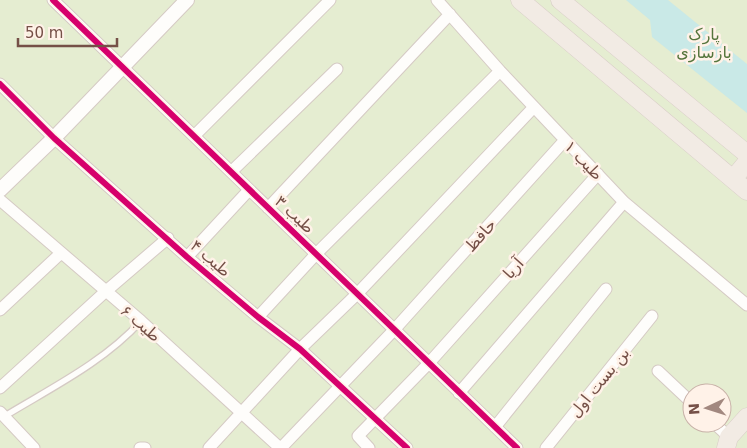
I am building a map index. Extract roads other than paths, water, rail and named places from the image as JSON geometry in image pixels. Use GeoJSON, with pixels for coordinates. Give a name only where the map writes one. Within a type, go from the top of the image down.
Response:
{"type":"FeatureCollection","features":[{"type":"Feature","properties":{"kind":"main road"},"geometry":{"type":"LineString","coordinates":[[520,0],[747,191]]}},
{"type":"Feature","properties":{"kind":"main road"},"geometry":{"type":"LineString","coordinates":[[560,0],[747,154]]}},
{"type":"Feature","properties":{"kind":"main road"},"geometry":{"type":"LineString","coordinates":[[733,179],[747,162]]}},
{"type":"Feature","properties":{"kind":"main road"},"geometry":{"type":"LineString","coordinates":[[730,444],[747,417]]}},
{"type":"Feature","properties":{"kind":"main road"},"geometry":{"type":"LineString","coordinates":[[730,444],[747,433]]}},
{"type":"Feature","properties":{"kind":"street","name":"طیب ۳"},"geometry":{"type":"LineString","coordinates":[[53,0],[249,190],[317,253],[516,448]]}},
{"type":"Feature","properties":{"kind":"street"},"geometry":{"type":"LineString","coordinates":[[0,190],[123,68],[187,0]]}},
{"type":"Feature","properties":{"kind":"street"},"geometry":{"type":"LineString","coordinates":[[194,136],[330,0]]}},
{"type":"Feature","properties":{"kind":"street","name":"طیب ۱"},"geometry":{"type":"LineString","coordinates":[[437,0],[500,71],[624,202],[747,305]]}},
{"type":"Feature","properties":{"kind":"street"},"geometry":{"type":"LineString","coordinates":[[268,208],[450,14]]}},
{"type":"Feature","properties":{"kind":"street"},"geometry":{"type":"LineString","coordinates":[[231,172],[337,69]]}},
{"type":"Feature","properties":{"kind":"street"},"geometry":{"type":"LineString","coordinates":[[258,317],[317,253],[500,71]]}},
{"type":"Feature","properties":{"kind":"street","name":"طیب ۴"},"geometry":{"type":"LineString","coordinates":[[0,84],[54,138],[187,257],[258,317],[300,349],[407,448]]}},
{"type":"Feature","properties":{"kind":"street"},"geometry":{"type":"LineString","coordinates":[[209,448],[300,349],[357,294],[534,107]]}},
{"type":"Feature","properties":{"kind":"street","name":"حافظ"},"geometry":{"type":"LineString","coordinates":[[281,448],[394,330],[565,140]]}},
{"type":"Feature","properties":{"kind":"street","name":"آریا"},"geometry":{"type":"LineString","coordinates":[[370,448],[358,436],[429,363],[598,174]]}},
{"type":"Feature","properties":{"kind":"street"},"geometry":{"type":"LineString","coordinates":[[187,257],[249,190]]}},
{"type":"Feature","properties":{"kind":"street","name":"طیب ۶"},"geometry":{"type":"LineString","coordinates":[[0,200],[281,448]]}},
{"type":"Feature","properties":{"kind":"street"},"geometry":{"type":"LineString","coordinates":[[459,393],[624,202]]}},
{"type":"Feature","properties":{"kind":"street"},"geometry":{"type":"LineString","coordinates":[[0,388],[105,292],[168,238]]}},
{"type":"Feature","properties":{"kind":"street"},"geometry":{"type":"LineString","coordinates":[[0,310],[61,253]]}},
{"type":"Feature","properties":{"kind":"street"},"geometry":{"type":"LineString","coordinates":[[495,427],[606,289]]}},
{"type":"Feature","properties":{"kind":"street","name":"بن بست اول"},"geometry":{"type":"LineString","coordinates":[[546,448],[652,316]]}},
{"type":"Feature","properties":{"kind":"street"},"geometry":{"type":"LineString","coordinates":[[658,371],[682,394]]}},
{"type":"Feature","properties":{"kind":"street"},"geometry":{"type":"LineString","coordinates":[[2,414],[26,446]]}},
{"type":"Feature","properties":{"kind":"street"},"geometry":{"type":"LineString","coordinates":[[722,433],[730,444]]}},
{"type":"Feature","properties":{"kind":"street"},"geometry":{"type":"LineString","coordinates":[[140,448],[145,448]]}},
{"type":"Feature","properties":{"kind":"lane"},"geometry":{"type":"LineString","coordinates":[[2,414],[79,371],[122,340],[140,322]]}},
{"type":"Feature","properties":{"kind":"water"},"geometry":{"type":"Polygon","coordinates":[[[626,0],[668,0],[747,64],[747,113],[652,37],[650,20],[626,0]]]}},
{"type":"Feature","properties":{"kind":"park label","name":"پارک بازسازی"},"geometry":{"type":"Point","coordinates":[704,43]}}]}
